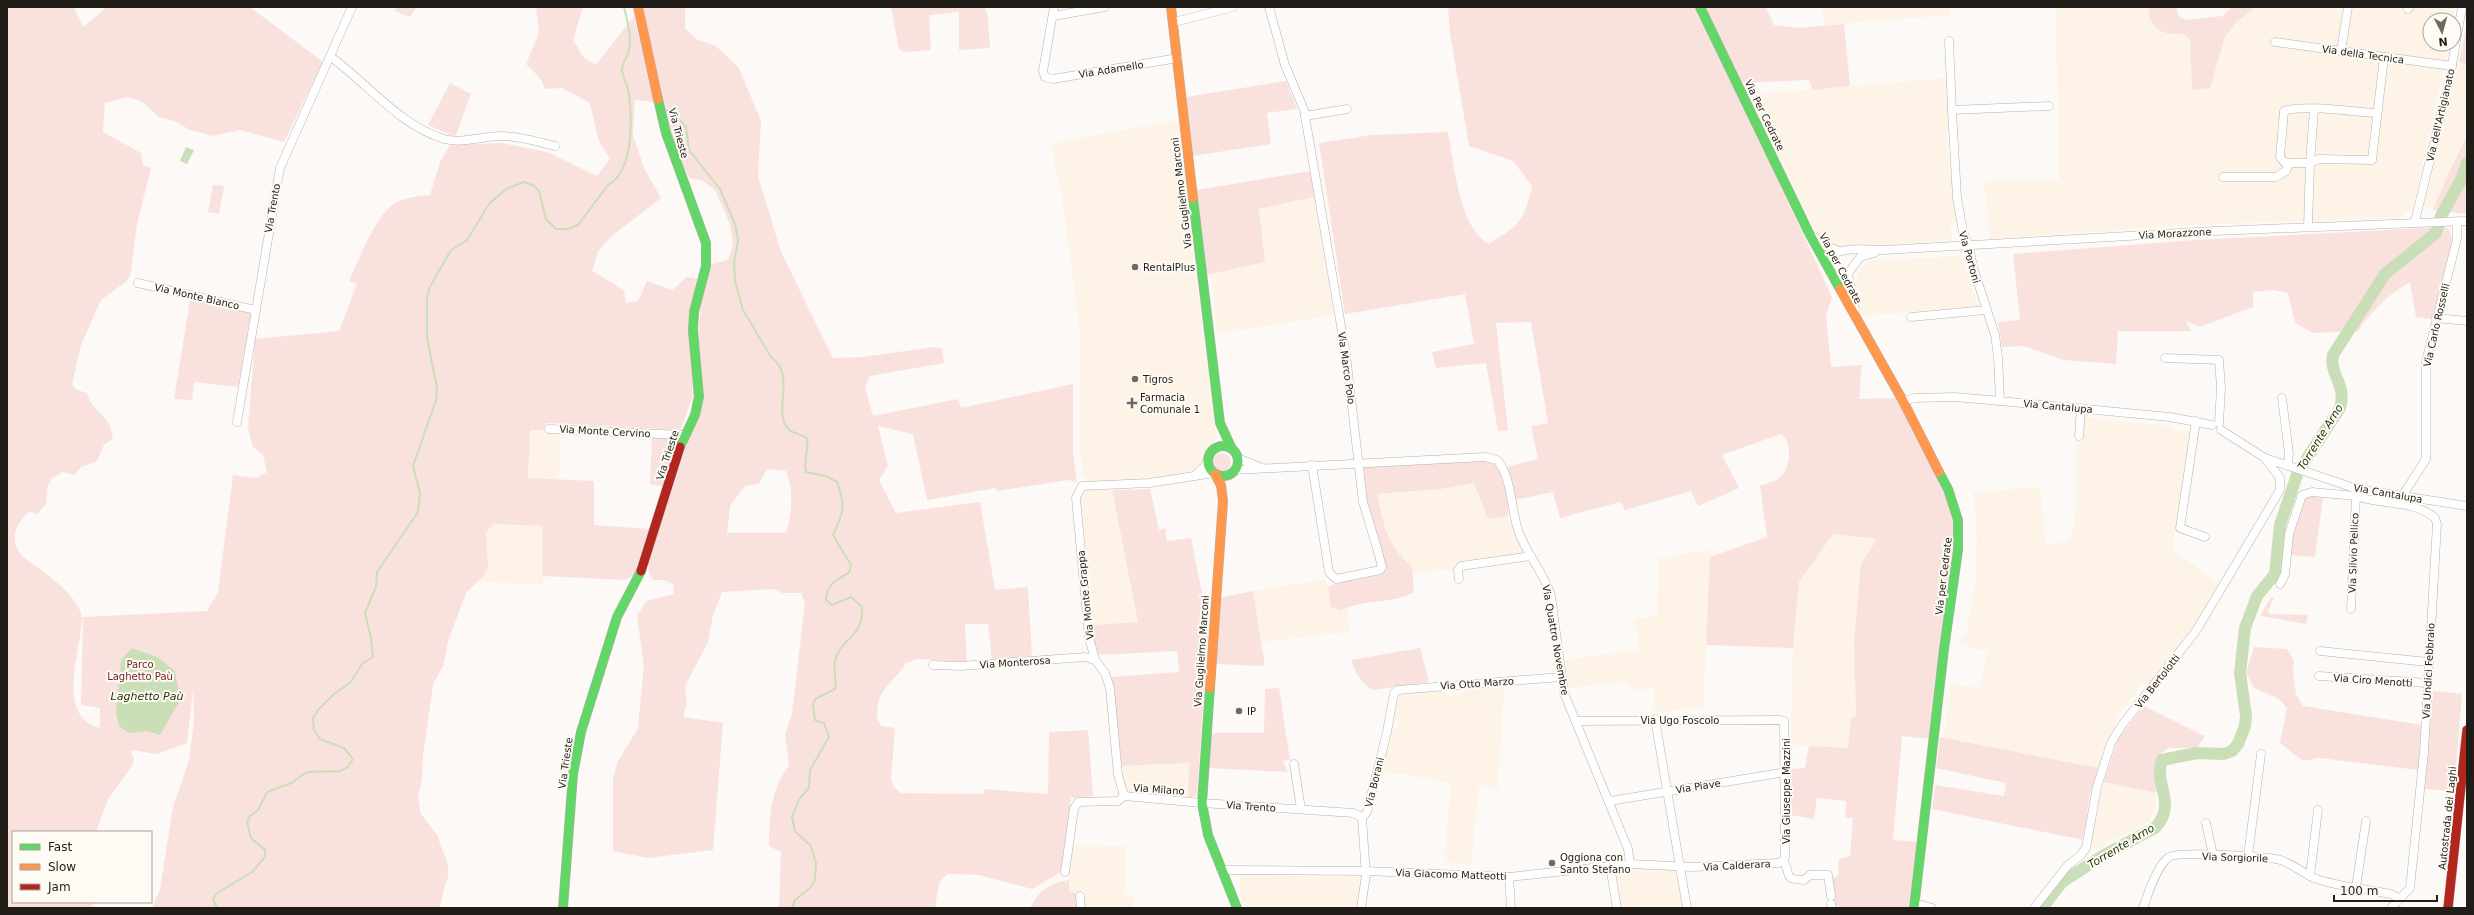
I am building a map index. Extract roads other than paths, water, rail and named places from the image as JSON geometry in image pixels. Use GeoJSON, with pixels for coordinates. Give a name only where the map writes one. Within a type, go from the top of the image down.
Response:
{"type":"FeatureCollection","features":[{"type":"Feature","properties":{"kind":"main road","name":"Via Trieste"},"geometry":{"type":"LineString","coordinates":[[563,908],[573,774],[581,732],[617,617],[637,582],[646,560],[684,435],[695,415],[699,397],[694,353],[694,312],[704,276],[707,254],[702,230],[675,163],[666,133],[638,7]]}},
{"type":"Feature","properties":{"kind":"main road","name":"Via Guglielmo Marconi"},"geometry":{"type":"LineString","coordinates":[[1171,7],[1174,22],[1220,423],[1217,448]]}},
{"type":"Feature","properties":{"kind":"main road","name":"Via Per Cedrate"},"geometry":{"type":"LineString","coordinates":[[1700,7],[1810,233]]}},
{"type":"Feature","properties":{"kind":"main road","name":"Via per Cedrate"},"geometry":{"type":"LineString","coordinates":[[1810,233],[1857,322],[1903,401],[1952,498],[1959,534],[1914,905]]}},
{"type":"Feature","properties":{"kind":"main road","name":"Via Guglielmo Marconi"},"geometry":{"type":"LineString","coordinates":[[1220,423],[1232,449]]}},
{"type":"Feature","properties":{"kind":"main road"},"geometry":{"type":"LineString","coordinates":[[1227,447],[1232,449],[1237,458],[1233,471],[1224,476],[1215,473],[1210,469],[1208,460],[1213,451],[1217,448],[1227,447]]}},
{"type":"Feature","properties":{"kind":"main road","name":"Via Guglielmo Marconi"},"geometry":{"type":"LineString","coordinates":[[1223,501],[1233,471]]}},
{"type":"Feature","properties":{"kind":"main road","name":"Via Guglielmo Marconi"},"geometry":{"type":"LineString","coordinates":[[1202,803],[1223,501],[1221,485],[1215,473]]}},
{"type":"Feature","properties":{"kind":"main road","name":"Autostrada dei Laghi"},"geometry":{"type":"LineString","coordinates":[[2448,908],[2467,730]]}},
{"type":"Feature","properties":{"kind":"main road"},"geometry":{"type":"LineString","coordinates":[[1202,803],[1204,824],[1237,908]]}},
{"type":"Feature","properties":{"kind":"main road","name":"Autostrada dei Laghi"},"geometry":{"type":"LineString","coordinates":[[2458,908],[2466,832]]}},
{"type":"Feature","properties":{"kind":"street","name":"Via Trento"},"geometry":{"type":"LineString","coordinates":[[237,422],[280,168],[331,57],[352,7]]}},
{"type":"Feature","properties":{"kind":"street"},"geometry":{"type":"LineString","coordinates":[[1054,7],[1053,16],[1105,7]]}},
{"type":"Feature","properties":{"kind":"street"},"geometry":{"type":"LineString","coordinates":[[1174,22],[1233,7]]}},
{"type":"Feature","properties":{"kind":"street","name":"Via Marco Polo"},"geometry":{"type":"LineString","coordinates":[[1269,7],[1285,65],[1305,116],[1346,355],[1357,463],[1363,502],[1382,567],[1375,572],[1336,579],[1329,572],[1312,465]]}},
{"type":"Feature","properties":{"kind":"street"},"geometry":{"type":"LineString","coordinates":[[2341,51],[2348,7]]}},
{"type":"Feature","properties":{"kind":"street","name":"Via dell'Artigianato"},"geometry":{"type":"LineString","coordinates":[[2415,221],[2452,66],[2462,7]]}},
{"type":"Feature","properties":{"kind":"street","name":"Via Adamello"},"geometry":{"type":"LineString","coordinates":[[1053,16],[1043,71],[1045,77],[1053,79],[1178,58]]}},
{"type":"Feature","properties":{"kind":"street","name":"Via Portoni"},"geometry":{"type":"LineString","coordinates":[[1948,40],[1957,198],[1963,232],[1969,246],[1986,310],[1995,335],[1998,357],[2000,401]]}},
{"type":"Feature","properties":{"kind":"street","name":"Via della Tecnica"},"geometry":{"type":"LineString","coordinates":[[2275,42],[2452,66]]}},
{"type":"Feature","properties":{"kind":"street"},"geometry":{"type":"LineString","coordinates":[[331,57],[355,75],[390,109],[443,138],[454,141],[501,136],[517,137],[555,146]]}},
{"type":"Feature","properties":{"kind":"street"},"geometry":{"type":"LineString","coordinates":[[2377,113],[2291,108],[2284,111],[2280,157],[2285,163],[2310,163],[2319,159],[2372,160],[2384,57]]}},
{"type":"Feature","properties":{"kind":"street"},"geometry":{"type":"LineString","coordinates":[[1952,110],[2049,106]]}},
{"type":"Feature","properties":{"kind":"street"},"geometry":{"type":"LineString","coordinates":[[1305,116],[1347,109]]}},
{"type":"Feature","properties":{"kind":"street"},"geometry":{"type":"LineString","coordinates":[[2308,226],[2310,163],[2314,109]]}},
{"type":"Feature","properties":{"kind":"street"},"geometry":{"type":"LineString","coordinates":[[2223,176],[2276,177],[2286,171],[2289,163]]}},
{"type":"Feature","properties":{"kind":"street","name":"Via Morazzone"},"geometry":{"type":"LineString","coordinates":[[1824,260],[1830,254],[1839,251],[1969,246],[2308,226],[2415,221],[2467,221]]}},
{"type":"Feature","properties":{"kind":"street","name":"Via Carlo Rosselli"},"geometry":{"type":"LineString","coordinates":[[2403,495],[2426,459],[2424,375],[2436,318],[2457,239],[2457,221]]}},
{"type":"Feature","properties":{"kind":"street","name":"Via Morazzone"},"geometry":{"type":"LineString","coordinates":[[1810,233],[1826,246],[1839,251]]}},
{"type":"Feature","properties":{"kind":"street","name":"Via Morazzone"},"geometry":{"type":"LineString","coordinates":[[1848,274],[1860,257],[1884,250]]}},
{"type":"Feature","properties":{"kind":"street"},"geometry":{"type":"LineString","coordinates":[[1831,274],[1837,276],[1848,274],[1857,322]]}},
{"type":"Feature","properties":{"kind":"street","name":"Via Monte Bianco"},"geometry":{"type":"LineString","coordinates":[[138,283],[256,310]]}},
{"type":"Feature","properties":{"kind":"street"},"geometry":{"type":"LineString","coordinates":[[1911,317],[1986,310]]}},
{"type":"Feature","properties":{"kind":"street"},"geometry":{"type":"LineString","coordinates":[[2436,318],[2467,321]]}},
{"type":"Feature","properties":{"kind":"street"},"geometry":{"type":"LineString","coordinates":[[2165,358],[2219,360],[2221,388],[2217,426]]}},
{"type":"Feature","properties":{"kind":"street","name":"Via Cantalupa"},"geometry":{"type":"LineString","coordinates":[[1903,401],[1915,398],[1955,397],[2081,408],[2196,421],[2217,426],[2265,458],[2309,472],[2356,492]]}},
{"type":"Feature","properties":{"kind":"street"},"geometry":{"type":"LineString","coordinates":[[2282,398],[2290,466]]}},
{"type":"Feature","properties":{"kind":"street"},"geometry":{"type":"LineString","coordinates":[[2079,436],[2081,408]]}},
{"type":"Feature","properties":{"kind":"street"},"geometry":{"type":"LineString","coordinates":[[2196,421],[2180,528],[2205,536]]}},
{"type":"Feature","properties":{"kind":"street","name":"Via Monte Cervino"},"geometry":{"type":"LineString","coordinates":[[549,429],[684,435]]}},
{"type":"Feature","properties":{"kind":"street","name":"Via Quattro Novembre"},"geometry":{"type":"LineString","coordinates":[[1233,471],[1312,465],[1485,457],[1497,460],[1504,471],[1520,534],[1547,582],[1551,596],[1564,693],[1610,801],[1628,849],[1630,864]]}},
{"type":"Feature","properties":{"kind":"street"},"geometry":{"type":"LineString","coordinates":[[1237,458],[1263,468]]}},
{"type":"Feature","properties":{"kind":"street","name":"Via Bertolotti"},"geometry":{"type":"LineString","coordinates":[[2034,908],[2068,865],[2080,856],[2086,848],[2097,787],[2116,734],[2196,631],[2280,490],[2280,478],[2265,458]]}},
{"type":"Feature","properties":{"kind":"street"},"geometry":{"type":"LineString","coordinates":[[1193,476],[1205,466],[1208,460]]}},
{"type":"Feature","properties":{"kind":"street"},"geometry":{"type":"LineString","coordinates":[[1193,476],[1215,473]]}},
{"type":"Feature","properties":{"kind":"street","name":"Via Monte Grappa"},"geometry":{"type":"LineString","coordinates":[[1124,796],[1118,774],[1110,688],[1105,673],[1095,660],[1089,638],[1076,498],[1082,486],[1149,483],[1193,476]]}},
{"type":"Feature","properties":{"kind":"street","name":"Via Cantalupa"},"geometry":{"type":"LineString","coordinates":[[2280,584],[2285,574],[2289,534],[2302,495],[2312,492],[2356,492],[2403,495],[2467,506]]}},
{"type":"Feature","properties":{"kind":"street","name":"Via Silvio Pellico"},"geometry":{"type":"LineString","coordinates":[[2351,609],[2356,492]]}},
{"type":"Feature","properties":{"kind":"street","name":"Via Undici Febbraio"},"geometry":{"type":"LineString","coordinates":[[2356,492],[2370,501],[2425,510],[2435,518],[2437,530],[2428,662],[2424,752],[2410,888],[2391,908]]}},
{"type":"Feature","properties":{"kind":"street"},"geometry":{"type":"LineString","coordinates":[[1459,579],[1458,570],[1461,566],[1531,556]]}},
{"type":"Feature","properties":{"kind":"street"},"geometry":{"type":"LineString","coordinates":[[2320,651],[2428,662]]}},
{"type":"Feature","properties":{"kind":"street","name":"Via Monterosa"},"geometry":{"type":"LineString","coordinates":[[933,665],[961,666],[1072,657],[1085,657],[1095,660]]}},
{"type":"Feature","properties":{"kind":"street","name":"Via Ciro Menotti"},"geometry":{"type":"LineString","coordinates":[[2319,676],[2427,683]]}},
{"type":"Feature","properties":{"kind":"street","name":"Via Otto Marzo"},"geometry":{"type":"LineString","coordinates":[[1394,692],[1398,690],[1561,677]]}},
{"type":"Feature","properties":{"kind":"street","name":"Via Borani"},"geometry":{"type":"LineString","coordinates":[[1361,908],[1366,871],[1362,818],[1367,812],[1387,732],[1394,692]]}},
{"type":"Feature","properties":{"kind":"street"},"geometry":{"type":"LineString","coordinates":[[1655,720],[1666,792],[1687,908]]}},
{"type":"Feature","properties":{"kind":"street","name":"Via Ugo Foscolo"},"geometry":{"type":"LineString","coordinates":[[1576,721],[1784,721]]}},
{"type":"Feature","properties":{"kind":"street","name":"Via Giuseppe Mazzini"},"geometry":{"type":"LineString","coordinates":[[1783,861],[1785,857],[1786,772],[1784,721]]}},
{"type":"Feature","properties":{"kind":"street"},"geometry":{"type":"LineString","coordinates":[[2248,856],[2261,754]]}},
{"type":"Feature","properties":{"kind":"street"},"geometry":{"type":"LineString","coordinates":[[1294,764],[1301,809]]}},
{"type":"Feature","properties":{"kind":"street","name":"Via Piave"},"geometry":{"type":"LineString","coordinates":[[1610,801],[1786,772]]}},
{"type":"Feature","properties":{"kind":"street","name":"Via Milano"},"geometry":{"type":"LineString","coordinates":[[1065,872],[1074,809],[1078,802],[1118,801],[1124,796],[1202,803]]}},
{"type":"Feature","properties":{"kind":"street","name":"Via Trento"},"geometry":{"type":"LineString","coordinates":[[1202,803],[1354,813],[1362,818]]}},
{"type":"Feature","properties":{"kind":"street"},"geometry":{"type":"LineString","coordinates":[[2310,876],[2318,810]]}},
{"type":"Feature","properties":{"kind":"street"},"geometry":{"type":"LineString","coordinates":[[2356,887],[2366,822]]}},
{"type":"Feature","properties":{"kind":"street"},"geometry":{"type":"LineString","coordinates":[[2206,823],[2213,855]]}},
{"type":"Feature","properties":{"kind":"street","name":"Via Sorgiorile"},"geometry":{"type":"LineString","coordinates":[[2143,908],[2152,884],[2164,861],[2170,856],[2177,854],[2248,856],[2285,861],[2310,876],[2391,894],[2400,899]]}},
{"type":"Feature","properties":{"kind":"street","name":"Via Calderara"},"geometry":{"type":"LineString","coordinates":[[1680,866],[1693,867],[1778,863],[1783,861],[1787,877],[1790,880],[1804,880],[1810,875],[1828,875],[1832,903]]}},
{"type":"Feature","properties":{"kind":"street","name":"Via Giacomo Matteotti"},"geometry":{"type":"LineString","coordinates":[[1221,870],[1366,871],[1509,877],[1630,864],[1680,866]]}},
{"type":"Feature","properties":{"kind":"street"},"geometry":{"type":"LineString","coordinates":[[1610,866],[1617,908]]}},
{"type":"Feature","properties":{"kind":"street"},"geometry":{"type":"LineString","coordinates":[[1509,877],[1511,908]]}},
{"type":"Feature","properties":{"kind":"street"},"geometry":{"type":"LineString","coordinates":[[1080,896],[1081,908]]}},
{"type":"Feature","properties":{"kind":"street"},"geometry":{"type":"LineString","coordinates":[[1914,905],[1932,908]]}},
{"type":"Feature","properties":{"kind":"water"},"geometry":{"type":"Polygon","coordinates":[[[186,147],[194,150],[187,164],[180,161],[186,147]]]}},
{"type":"Feature","properties":{"kind":"water","name":"Laghetto Paù"},"geometry":{"type":"Polygon","coordinates":[[[132,648],[157,657],[175,671],[180,700],[160,735],[147,731],[129,733],[119,726],[116,712],[121,660],[132,648]]]}},
{"type":"Feature","properties":{"kind":"waterway"},"geometry":{"type":"LineString","coordinates":[[217,908],[213,899],[216,894],[252,872],[265,857],[265,850],[251,838],[247,822],[250,816],[258,810],[267,792],[291,783],[307,772],[340,771],[348,767],[353,759],[344,748],[320,739],[314,730],[313,718],[318,710],[334,694],[350,683],[362,664],[373,657],[371,638],[365,613],[376,587],[377,572],[418,512],[420,493],[413,466],[436,400],[437,388],[427,338],[427,296],[430,287],[451,250],[467,240],[489,204],[506,189],[524,182],[533,185],[539,191],[546,219],[556,229],[568,229],[578,225],[608,185],[623,169],[627,157],[631,131],[628,91],[622,70],[630,45],[629,28],[624,7]]}},
{"type":"Feature","properties":{"kind":"waterway"},"geometry":{"type":"LineString","coordinates":[[666,110],[675,115],[686,127],[689,150],[720,189],[735,224],[738,241],[734,262],[735,281],[743,310],[771,357],[779,365],[784,383],[782,412],[784,421],[788,429],[807,438],[805,463],[806,472],[826,476],[837,482],[840,490],[843,503],[840,520],[833,535],[851,565],[849,573],[836,580],[830,586],[826,595],[826,600],[832,605],[851,597],[862,607],[862,617],[856,632],[842,647],[835,661],[835,689],[815,699],[813,705],[815,720],[824,723],[829,737],[810,770],[809,788],[799,799],[792,817],[795,831],[811,846],[816,863],[815,880],[811,887],[794,901],[793,908]]}},
{"type":"Feature","properties":{"kind":"waterway","name":"Torrente Arno"},"geometry":{"type":"LineString","coordinates":[[2042,908],[2062,882],[2104,855],[2155,828],[2162,819],[2165,810],[2164,794],[2160,778],[2162,760],[2197,753],[2224,754],[2232,751],[2238,744],[2245,726],[2246,716],[2240,673],[2245,628],[2257,596],[2275,574],[2280,525],[2298,472],[2340,408],[2342,400],[2341,392],[2333,368],[2333,355],[2385,274],[2436,233],[2441,216],[2461,180],[2467,163]]}},
{"type":"Feature","properties":{"kind":"place","name":"RentalPlus"},"geometry":{"type":"Point","coordinates":[1135,267]}},
{"type":"Feature","properties":{"kind":"place","name":"Tigros"},"geometry":{"type":"Point","coordinates":[1135,379]}},
{"type":"Feature","properties":{"kind":"place","name":"Farmacia Comunale 1"},"geometry":{"type":"Point","coordinates":[1132,403]}},
{"type":"Feature","properties":{"kind":"place","name":"IP"},"geometry":{"type":"Point","coordinates":[1239,711]}},
{"type":"Feature","properties":{"kind":"place","name":"Oggiona con Santo Stefano"},"geometry":{"type":"Point","coordinates":[1552,863]}},
{"type":"Feature","properties":{"kind":"park label","name":"Parco Laghetto Paù"},"geometry":{"type":"Point","coordinates":[140,670]}}]}
